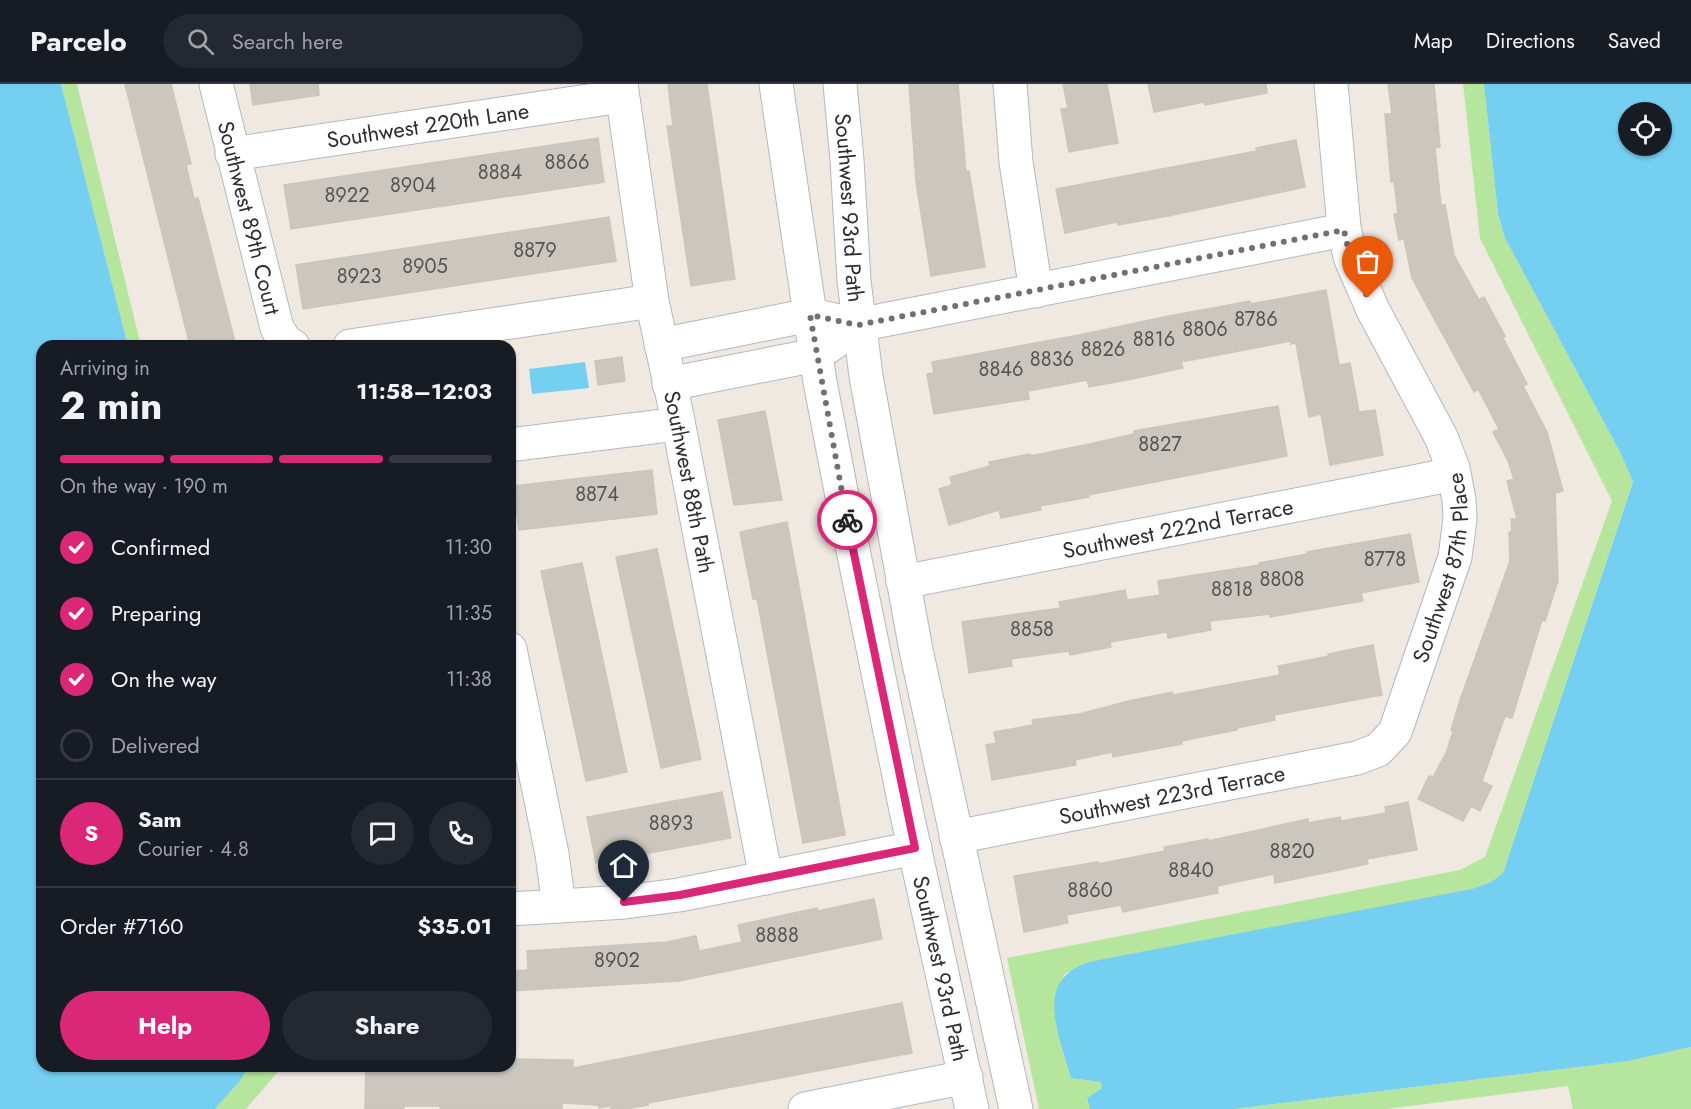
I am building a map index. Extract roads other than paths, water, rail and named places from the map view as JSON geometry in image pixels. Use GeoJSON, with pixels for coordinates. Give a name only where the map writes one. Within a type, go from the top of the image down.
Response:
{"type":"FeatureCollection","features":[{"type":"Feature","properties":{"kind":"street","name":"Southwest 89th Court"},"geometry":{"type":"LineString","coordinates":[[216,84],[277,328],[284,340]]}},
{"type":"Feature","properties":{"kind":"street","name":"Southwest 93rd Path"},"geometry":{"type":"LineString","coordinates":[[776,84],[816,355],[853,551],[972,1109]]}},
{"type":"Feature","properties":{"kind":"street","name":"Southwest 93rd Path"},"geometry":{"type":"LineString","coordinates":[[840,84],[854,281],[866,376],[916,650],[1016,1109]]}},
{"type":"Feature","properties":{"kind":"street"},"geometry":{"type":"LineString","coordinates":[[1010,84],[1016,162],[1036,291]]}},
{"type":"Feature","properties":{"kind":"street","name":"Southwest 87th Place"},"geometry":{"type":"LineString","coordinates":[[1331,84],[1344,230],[1350,257],[1362,286],[1448,454],[1454,474],[1460,519],[1455,557],[1398,725],[1384,745]]}},
{"type":"Feature","properties":{"kind":"street","name":"Southwest 220th Lane"},"geometry":{"type":"LineString","coordinates":[[232,154],[622,90]]}},
{"type":"Feature","properties":{"kind":"street","name":"Southwest 88th Path"},"geometry":{"type":"LineString","coordinates":[[622,90],[652,301],[766,878]]}},
{"type":"Feature","properties":{"kind":"street"},"geometry":{"type":"LineString","coordinates":[[661,345],[810,315],[858,325],[1344,230]]}},
{"type":"Feature","properties":{"kind":"street"},"geometry":{"type":"LineString","coordinates":[[443,340],[458,339],[652,301]]}},
{"type":"Feature","properties":{"kind":"street"},"geometry":{"type":"LineString","coordinates":[[669,384],[816,355],[858,325]]}},
{"type":"Feature","properties":{"kind":"street"},"geometry":{"type":"LineString","coordinates":[[516,445],[678,424]]}},
{"type":"Feature","properties":{"kind":"street","name":"Southwest 222nd Terrace"},"geometry":{"type":"LineString","coordinates":[[903,582],[1454,474]]}},
{"type":"Feature","properties":{"kind":"street"},"geometry":{"type":"LineString","coordinates":[[516,697],[552,854],[559,906]]}},
{"type":"Feature","properties":{"kind":"street","name":"Southwest 223rd Terrace"},"geometry":{"type":"LineString","coordinates":[[956,837],[1357,758],[1374,752],[1384,745]]}},
{"type":"Feature","properties":{"kind":"street"},"geometry":{"type":"LineString","coordinates":[[516,909],[649,899],[915,848]]}},
{"type":"Feature","properties":{"kind":"street"},"geometry":{"type":"LineString","coordinates":[[818,1108],[966,1077]]}},
{"type":"Feature","properties":{"kind":"water"},"geometry":{"type":"Polygon","coordinates":[[[0,84],[61,84],[126,340],[36,340],[36,1072],[245,1072],[215,1109],[0,1109],[0,84]]]}},
{"type":"Feature","properties":{"kind":"water"},"geometry":{"type":"Polygon","coordinates":[[[1484,84],[1691,84],[1691,1047],[1628,1061],[1233,1109],[1090,1109],[1087,1098],[1102,1088],[1101,1082],[1071,1078],[1060,1042],[1054,1006],[1057,991],[1064,977],[1078,967],[1099,960],[1472,889],[1491,882],[1503,873],[1633,482],[1620,452],[1505,238],[1498,214],[1484,84]]]}},
{"type":"Feature","properties":{"kind":"water"},"geometry":{"type":"Polygon","coordinates":[[[585,362],[589,388],[532,394],[529,369],[585,362]]]}}]}
